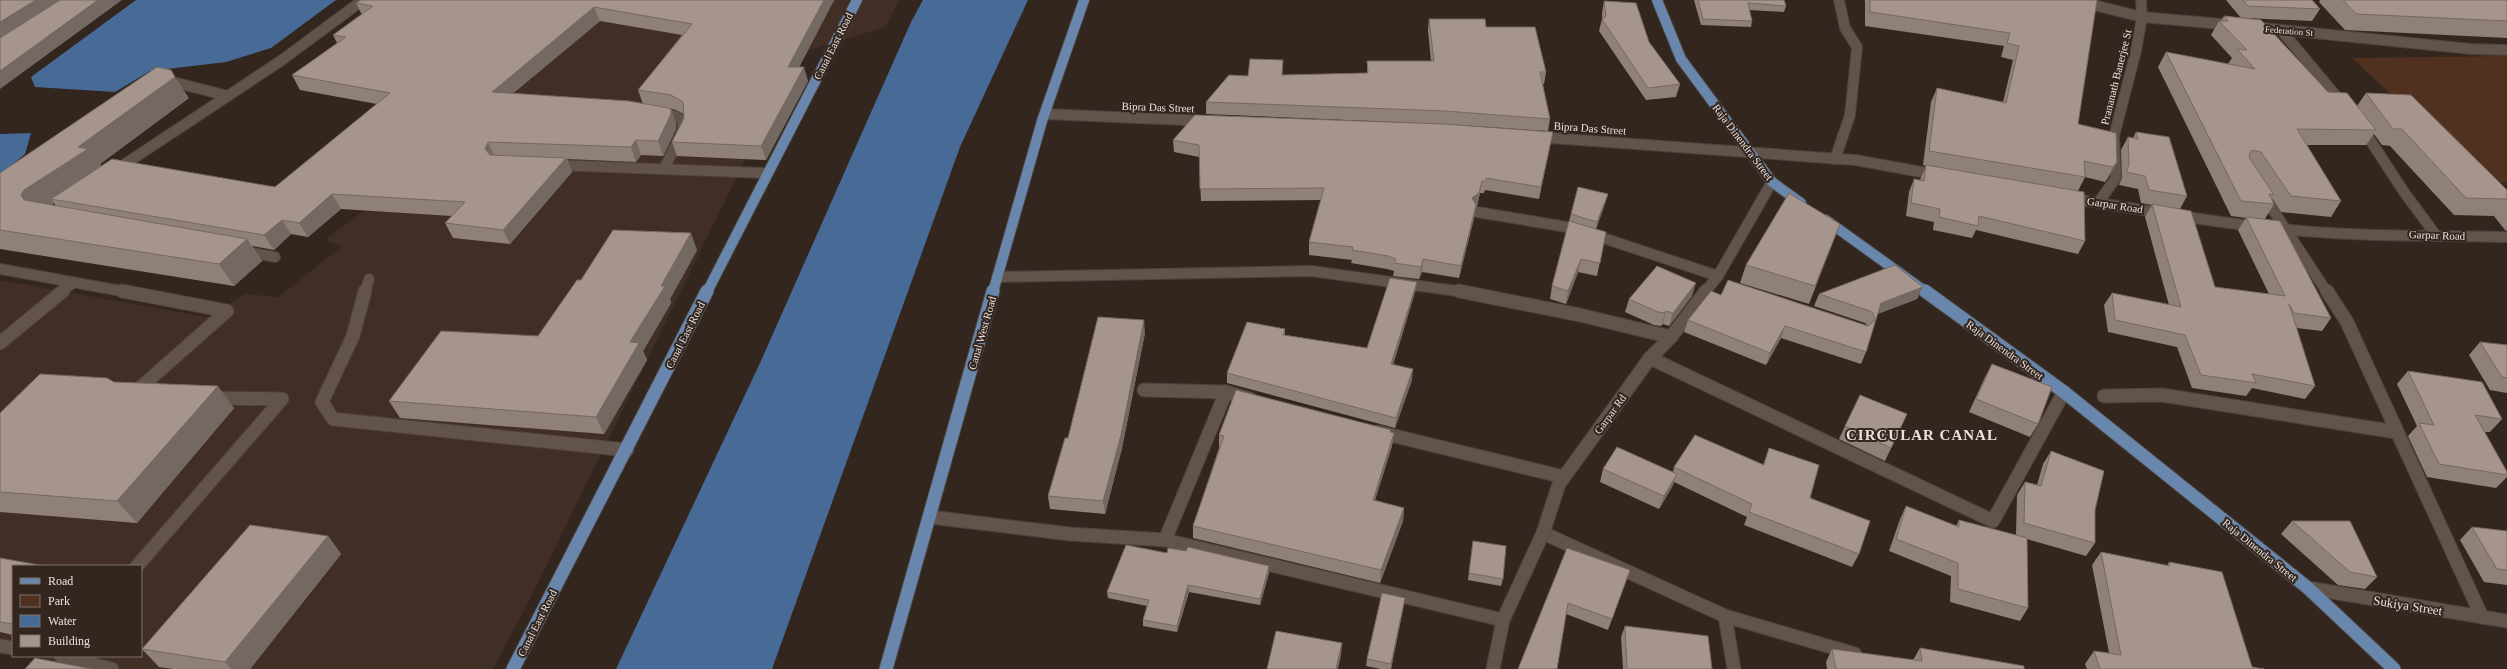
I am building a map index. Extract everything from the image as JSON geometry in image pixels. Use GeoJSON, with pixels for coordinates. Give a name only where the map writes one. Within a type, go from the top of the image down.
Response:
{"type":"FeatureCollection","features":[{"type":"Feature","properties":{"kind":"main road","name":"Canal East Road"},"geometry":{"type":"LineString","coordinates":[[513,669],[627,450],[767,173],[857,0]]}},
{"type":"Feature","properties":{"kind":"main road","name":"Canal West Road"},"geometry":{"type":"LineString","coordinates":[[886,669],[1045,114],[1084,0]]}},
{"type":"Feature","properties":{"kind":"main road","name":"Raja Dinendra Street"},"geometry":{"type":"LineString","coordinates":[[1657,0],[1681,58],[1772,182],[2064,392],[2308,588],[2394,669]]}},
{"type":"Feature","properties":{"kind":"street"},"geometry":{"type":"LineString","coordinates":[[104,178],[282,60],[363,0]]}},
{"type":"Feature","properties":{"kind":"street"},"geometry":{"type":"LineString","coordinates":[[1835,159],[1850,116],[1857,47],[1845,28],[1839,0]]}},
{"type":"Feature","properties":{"kind":"street","name":"Federation St"},"geometry":{"type":"LineString","coordinates":[[2073,0],[2142,17],[2471,49],[2507,50]]}},
{"type":"Feature","properties":{"kind":"street","name":"Prananath Banerjee St"},"geometry":{"type":"LineString","coordinates":[[2098,203],[2116,178],[2114,136],[2136,51],[2142,17],[2141,0]]}},
{"type":"Feature","properties":{"kind":"street"},"geometry":{"type":"LineString","coordinates":[[2281,30],[2362,128],[2404,192],[2435,234]]}},
{"type":"Feature","properties":{"kind":"street"},"geometry":{"type":"LineString","coordinates":[[156,91],[168,81],[228,96]]}},
{"type":"Feature","properties":{"kind":"street"},"geometry":{"type":"LineString","coordinates":[[646,112],[675,116],[682,120],[684,130],[664,169]]}},
{"type":"Feature","properties":{"kind":"street","name":"Bipra Das Street"},"geometry":{"type":"LineString","coordinates":[[1045,114],[1217,122]]}},
{"type":"Feature","properties":{"kind":"street","name":"Bipra Das Street"},"geometry":{"type":"LineString","coordinates":[[1530,136],[1750,152]]}},
{"type":"Feature","properties":{"kind":"street"},"geometry":{"type":"LineString","coordinates":[[1750,152],[1835,159],[1946,176]]}},
{"type":"Feature","properties":{"kind":"street"},"geometry":{"type":"LineString","coordinates":[[545,165],[767,173]]}},
{"type":"Feature","properties":{"kind":"street","name":"Garpar Rd"},"geometry":{"type":"LineString","coordinates":[[1493,669],[1503,620],[1543,533],[1558,484],[1650,358],[1671,337],[1716,279],[1772,182]]}},
{"type":"Feature","properties":{"kind":"street"},"geometry":{"type":"LineString","coordinates":[[2254,183],[2287,229],[2347,322],[2396,432],[2482,617]]}},
{"type":"Feature","properties":{"kind":"street","name":"Garpar Road"},"geometry":{"type":"LineString","coordinates":[[2060,196],[2197,219],[2287,229],[2332,233],[2435,234],[2507,237]]}},
{"type":"Feature","properties":{"kind":"street"},"geometry":{"type":"LineString","coordinates":[[1477,212],[1573,228],[1716,279],[1728,287]]}},
{"type":"Feature","properties":{"kind":"street"},"geometry":{"type":"LineString","coordinates":[[229,249],[275,257]]}},
{"type":"Feature","properties":{"kind":"street"},"geometry":{"type":"LineString","coordinates":[[0,269],[227,311],[132,396],[147,396]]}},
{"type":"Feature","properties":{"kind":"street"},"geometry":{"type":"LineString","coordinates":[[998,277],[1311,271],[1451,290],[1580,315],[1671,337]]}},
{"type":"Feature","properties":{"kind":"street"},"geometry":{"type":"LineString","coordinates":[[369,279],[353,336],[322,402],[333,419],[627,450]]}},
{"type":"Feature","properties":{"kind":"street"},"geometry":{"type":"LineString","coordinates":[[0,343],[73,283]]}},
{"type":"Feature","properties":{"kind":"street"},"geometry":{"type":"LineString","coordinates":[[1650,358],[1993,521],[2064,392]]}},
{"type":"Feature","properties":{"kind":"street"},"geometry":{"type":"LineString","coordinates":[[1144,390],[1226,392],[1263,402]]}},
{"type":"Feature","properties":{"kind":"street"},"geometry":{"type":"LineString","coordinates":[[1165,540],[1226,392]]}},
{"type":"Feature","properties":{"kind":"street"},"geometry":{"type":"LineString","coordinates":[[2104,396],[2162,395],[2396,432]]}},
{"type":"Feature","properties":{"kind":"street"},"geometry":{"type":"LineString","coordinates":[[138,565],[282,399],[195,397]]}},
{"type":"Feature","properties":{"kind":"street"},"geometry":{"type":"LineString","coordinates":[[1367,429],[1564,477]]}},
{"type":"Feature","properties":{"kind":"street"},"geometry":{"type":"LineString","coordinates":[[930,517],[1070,534],[1165,540],[1503,620]]}},
{"type":"Feature","properties":{"kind":"street"},"geometry":{"type":"LineString","coordinates":[[1543,533],[1725,616],[1867,658]]}},
{"type":"Feature","properties":{"kind":"street","name":"Sukiya Street"},"geometry":{"type":"LineString","coordinates":[[2308,588],[2507,621]]}},
{"type":"Feature","properties":{"kind":"street"},"geometry":{"type":"LineString","coordinates":[[1725,616],[1734,669]]}},
{"type":"Feature","properties":{"kind":"street"},"geometry":{"type":"LineString","coordinates":[[0,646],[12,648]]}},
{"type":"Feature","properties":{"kind":"street"},"geometry":{"type":"LineString","coordinates":[[65,657],[112,669]]}},
{"type":"Feature","properties":{"kind":"shaded area"},"geometry":{"type":"Polygon","coordinates":[[[662,0],[899,0],[886,27],[797,54],[533,593],[493,669],[36,669],[43,657],[142,657],[142,565],[12,565],[12,642],[0,639],[0,280],[207,317],[245,294],[278,297],[342,246],[325,240],[404,179],[512,24],[662,0]]]}},
{"type":"Feature","properties":{"kind":"green space"},"geometry":{"type":"Polygon","coordinates":[[[2507,56],[2507,183],[2484,182],[2352,58],[2507,56]]]}},
{"type":"Feature","properties":{"kind":"water"},"geometry":{"type":"Polygon","coordinates":[[[136,0],[336,0],[271,48],[226,62],[150,71],[115,92],[35,87],[31,77],[136,0]]]}},
{"type":"Feature","properties":{"kind":"water"},"geometry":{"type":"Polygon","coordinates":[[[923,0],[1028,0],[960,147],[772,669],[616,669],[760,363],[911,22],[923,0]]]}},
{"type":"Feature","properties":{"kind":"water"},"geometry":{"type":"Polygon","coordinates":[[[31,133],[25,154],[0,175],[0,134],[31,133]]]}},
{"type":"Feature","properties":{"kind":"building"},"geometry":{"type":"Polygon","coordinates":[[[0,0],[36,0],[0,22],[0,0]]]}},
{"type":"Feature","properties":{"kind":"building"},"geometry":{"type":"Polygon","coordinates":[[[60,0],[98,0],[0,71],[0,38],[60,0]]]}},
{"type":"Feature","properties":{"kind":"building"},"geometry":{"type":"Polygon","coordinates":[[[361,0],[824,0],[788,67],[804,67],[761,146],[672,142],[684,118],[683,102],[671,95],[638,90],[692,24],[594,7],[492,92],[629,101],[668,108],[671,109],[671,114],[658,141],[636,140],[631,147],[488,142],[485,149],[490,155],[566,158],[503,230],[445,223],[465,202],[332,194],[299,223],[282,220],[264,235],[51,199],[112,159],[275,187],[390,93],[292,75],[346,37],[333,35],[373,6],[356,3],[361,0]]]}},
{"type":"Feature","properties":{"kind":"building"},"geometry":{"type":"Polygon","coordinates":[[[1698,0],[1784,0],[1786,6],[1748,3],[1752,21],[1703,19],[1698,0]]]}},
{"type":"Feature","properties":{"kind":"building"},"geometry":{"type":"Polygon","coordinates":[[[1870,0],[2097,0],[2078,124],[2116,133],[2117,162],[2113,167],[2084,161],[2085,177],[1929,151],[1937,88],[2006,103],[2019,46],[2007,43],[2010,33],[1870,12],[1870,0]]]}},
{"type":"Feature","properties":{"kind":"building"},"geometry":{"type":"Polygon","coordinates":[[[2243,0],[2312,0],[2320,9],[2248,6],[2243,0]]]}},
{"type":"Feature","properties":{"kind":"building"},"geometry":{"type":"Polygon","coordinates":[[[2343,0],[2507,0],[2507,21],[2356,14],[2343,0]]]}},
{"type":"Feature","properties":{"kind":"building"},"geometry":{"type":"Polygon","coordinates":[[[1604,1],[1636,3],[1649,42],[1680,84],[1648,88],[1602,19],[1606,16],[1604,1]]]}},
{"type":"Feature","properties":{"kind":"building"},"geometry":{"type":"Polygon","coordinates":[[[2224,16],[2261,20],[2328,92],[2347,93],[2376,130],[2297,129],[2341,201],[2291,196],[2261,152],[2252,150],[2249,154],[2250,159],[2274,195],[2269,194],[2274,204],[2241,201],[2166,52],[2255,69],[2237,49],[2247,50],[2219,21],[2228,21],[2224,16]]]}},
{"type":"Feature","properties":{"kind":"building"},"geometry":{"type":"Polygon","coordinates":[[[1429,19],[1485,19],[1486,27],[1535,27],[1546,72],[1540,72],[1550,119],[1445,111],[1206,102],[1229,75],[1248,76],[1250,59],[1283,60],[1282,75],[1368,73],[1367,61],[1434,61],[1429,19]]]}},
{"type":"Feature","properties":{"kind":"building"},"geometry":{"type":"Polygon","coordinates":[[[157,67],[171,70],[175,77],[78,147],[88,149],[24,190],[21,195],[24,200],[247,239],[219,264],[0,230],[0,173],[157,67]]]}},
{"type":"Feature","properties":{"kind":"building"},"geometry":{"type":"Polygon","coordinates":[[[2366,93],[2411,95],[2507,190],[2507,199],[2466,198],[2402,129],[2393,129],[2366,93]]]}},
{"type":"Feature","properties":{"kind":"building"},"geometry":{"type":"Polygon","coordinates":[[[1195,115],[1444,124],[1553,132],[1541,187],[1486,178],[1486,181],[1482,181],[1479,193],[1472,198],[1476,205],[1461,266],[1423,259],[1421,267],[1394,263],[1396,259],[1388,256],[1352,250],[1353,247],[1309,242],[1324,188],[1200,189],[1199,145],[1173,140],[1195,115]]]}},
{"type":"Feature","properties":{"kind":"building"},"geometry":{"type":"Polygon","coordinates":[[[2136,132],[2169,137],[2187,196],[2149,190],[2145,176],[2126,172],[2129,165],[2128,137],[2138,139],[2136,132]]]}},
{"type":"Feature","properties":{"kind":"building"},"geometry":{"type":"Polygon","coordinates":[[[1926,165],[2084,192],[2085,241],[1979,216],[1978,226],[1939,217],[1940,209],[1911,203],[1914,179],[1924,181],[1926,165]]]}},
{"type":"Feature","properties":{"kind":"building"},"geometry":{"type":"Polygon","coordinates":[[[1578,187],[1608,194],[1597,222],[1571,214],[1578,187]]]}},
{"type":"Feature","properties":{"kind":"building"},"geometry":{"type":"Polygon","coordinates":[[[1789,193],[1840,224],[1815,286],[1746,265],[1789,193]]]}},
{"type":"Feature","properties":{"kind":"building"},"geometry":{"type":"Polygon","coordinates":[[[2152,204],[2191,211],[2215,287],[2285,296],[2246,217],[2280,221],[2331,318],[2294,313],[2289,304],[2315,386],[2252,374],[2256,383],[2201,375],[2185,335],[2115,320],[2112,293],[2181,307],[2152,204]]]}},
{"type":"Feature","properties":{"kind":"building"},"geometry":{"type":"Polygon","coordinates":[[[1569,221],[1606,232],[1600,263],[1581,259],[1568,291],[1552,286],[1569,221]]]}},
{"type":"Feature","properties":{"kind":"building"},"geometry":{"type":"Polygon","coordinates":[[[613,230],[691,233],[661,286],[665,286],[630,342],[639,343],[596,417],[389,401],[441,331],[538,336],[577,280],[581,280],[613,230]]]}},
{"type":"Feature","properties":{"kind":"building"},"geometry":{"type":"Polygon","coordinates":[[[1895,265],[1923,287],[1881,303],[1866,352],[1785,326],[1770,353],[1688,320],[1711,291],[1721,295],[1728,280],[1868,326],[1875,320],[1873,313],[1870,311],[1819,294],[1895,265]]]}},
{"type":"Feature","properties":{"kind":"building"},"geometry":{"type":"Polygon","coordinates":[[[1657,266],[1696,283],[1673,313],[1666,311],[1665,313],[1658,312],[1629,299],[1657,266]]]}},
{"type":"Feature","properties":{"kind":"building"},"geometry":{"type":"Polygon","coordinates":[[[1390,278],[1417,282],[1391,364],[1413,369],[1396,418],[1227,373],[1247,322],[1285,329],[1283,335],[1367,348],[1390,278]]]}},
{"type":"Feature","properties":{"kind":"building"},"geometry":{"type":"Polygon","coordinates":[[[1098,317],[1144,320],[1121,435],[1103,501],[1048,496],[1065,438],[1068,438],[1098,317]]]}},
{"type":"Feature","properties":{"kind":"building"},"geometry":{"type":"Polygon","coordinates":[[[2480,342],[2507,345],[2507,378],[2502,377],[2480,342]]]}},
{"type":"Feature","properties":{"kind":"building"},"geometry":{"type":"Polygon","coordinates":[[[1992,364],[2052,387],[2038,424],[1976,399],[1992,364]]]}},
{"type":"Feature","properties":{"kind":"building"},"geometry":{"type":"Polygon","coordinates":[[[2408,371],[2482,382],[2502,419],[2475,415],[2507,472],[2507,475],[2439,464],[2419,423],[2434,425],[2408,371]]]}},
{"type":"Feature","properties":{"kind":"building"},"geometry":{"type":"Polygon","coordinates":[[[40,374],[107,378],[114,382],[218,386],[117,501],[0,492],[0,413],[40,374]]]}},
{"type":"Feature","properties":{"kind":"building"},"geometry":{"type":"Polygon","coordinates":[[[1236,390],[1391,430],[1390,432],[1394,433],[1373,500],[1404,508],[1381,570],[1193,526],[1224,436],[1219,435],[1236,390]]]}},
{"type":"Feature","properties":{"kind":"building"},"geometry":{"type":"Polygon","coordinates":[[[1860,395],[1907,414],[1891,448],[1845,426],[1860,395]]]}},
{"type":"Feature","properties":{"kind":"building"},"geometry":{"type":"Polygon","coordinates":[[[1695,435],[1764,465],[1769,448],[1819,465],[1810,498],[1870,521],[1859,554],[1749,512],[1752,504],[1674,467],[1695,435]]]}},
{"type":"Feature","properties":{"kind":"building"},"geometry":{"type":"Polygon","coordinates":[[[1617,447],[1677,474],[1664,496],[1603,469],[1617,447]]]}},
{"type":"Feature","properties":{"kind":"building"},"geometry":{"type":"Polygon","coordinates":[[[2051,451],[2104,471],[2095,510],[2095,543],[2024,523],[2025,482],[2041,486],[2051,451]]]}},
{"type":"Feature","properties":{"kind":"building"},"geometry":{"type":"Polygon","coordinates":[[[1906,506],[1959,527],[1959,520],[2027,538],[2028,608],[1958,589],[1958,563],[1896,539],[1906,506]]]}},
{"type":"Feature","properties":{"kind":"building"},"geometry":{"type":"Polygon","coordinates":[[[2292,521],[2350,521],[2377,577],[2350,572],[2292,521]]]}},
{"type":"Feature","properties":{"kind":"building"},"geometry":{"type":"Polygon","coordinates":[[[250,525],[328,536],[225,662],[142,649],[250,525]]]}},
{"type":"Feature","properties":{"kind":"building"},"geometry":{"type":"Polygon","coordinates":[[[2472,527],[2507,531],[2507,570],[2497,569],[2472,527]]]}},
{"type":"Feature","properties":{"kind":"building"},"geometry":{"type":"Polygon","coordinates":[[[1473,541],[1506,546],[1503,579],[1469,573],[1473,541]]]}},
{"type":"Feature","properties":{"kind":"building"},"geometry":{"type":"Polygon","coordinates":[[[1126,545],[1167,553],[1168,548],[1186,551],[1188,547],[1269,566],[1260,599],[1188,585],[1177,626],[1143,620],[1149,600],[1107,592],[1126,545]]]}},
{"type":"Feature","properties":{"kind":"building"},"geometry":{"type":"Polygon","coordinates":[[[1567,548],[1630,570],[1612,619],[1568,603],[1557,669],[1518,669],[1567,548]]]}},
{"type":"Feature","properties":{"kind":"building"},"geometry":{"type":"Polygon","coordinates":[[[2101,552],[2170,566],[2169,562],[2222,572],[2252,667],[2264,669],[2100,669],[2094,651],[2121,655],[2101,552]]]}},
{"type":"Feature","properties":{"kind":"building"},"geometry":{"type":"Polygon","coordinates":[[[0,558],[39,565],[12,565],[12,624],[0,622],[0,558]]]}},
{"type":"Feature","properties":{"kind":"building"},"geometry":{"type":"Polygon","coordinates":[[[1382,593],[1405,598],[1391,664],[1367,659],[1382,593]]]}},
{"type":"Feature","properties":{"kind":"building"},"geometry":{"type":"Polygon","coordinates":[[[1625,626],[1708,636],[1712,669],[1627,669],[1625,626]]]}},
{"type":"Feature","properties":{"kind":"building"},"geometry":{"type":"Polygon","coordinates":[[[1276,631],[1342,643],[1336,669],[1267,669],[1276,631]]]}},
{"type":"Feature","properties":{"kind":"building"},"geometry":{"type":"Polygon","coordinates":[[[1920,648],[2024,666],[2024,669],[1836,669],[1832,649],[1922,661],[1920,648]]]}},
{"type":"Feature","properties":{"kind":"building"},"geometry":{"type":"Polygon","coordinates":[[[35,658],[92,669],[25,669],[35,658]]]}},
{"type":"Feature","properties":{"kind":"district","name":"CIRCULAR CANAL"},"geometry":{"type":"Point","coordinates":[1922,435]}}]}
